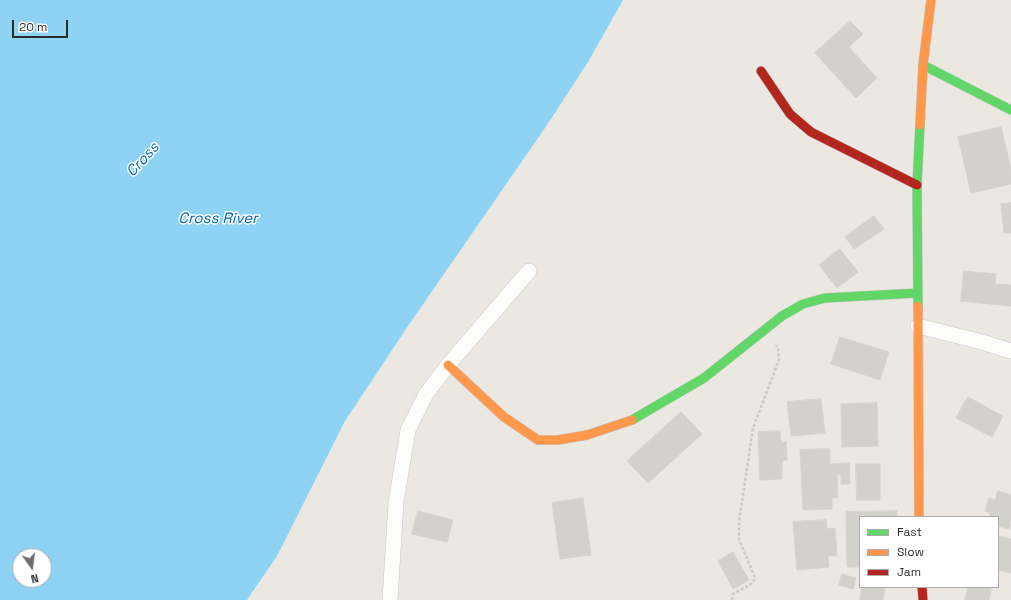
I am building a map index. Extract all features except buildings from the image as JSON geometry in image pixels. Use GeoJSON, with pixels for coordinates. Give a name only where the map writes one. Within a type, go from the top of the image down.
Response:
{"type":"FeatureCollection","features":[{"type":"Feature","properties":{"kind":"street"},"geometry":{"type":"LineString","coordinates":[[919,516],[917,185],[923,66],[931,0]]}},
{"type":"Feature","properties":{"kind":"street"},"geometry":{"type":"LineString","coordinates":[[923,66],[1011,110]]}},
{"type":"Feature","properties":{"kind":"street"},"geometry":{"type":"LineString","coordinates":[[761,71],[790,114],[811,132],[917,185]]}},
{"type":"Feature","properties":{"kind":"street"},"geometry":{"type":"LineString","coordinates":[[390,600],[396,502],[408,430],[426,394],[448,365],[529,271]]}},
{"type":"Feature","properties":{"kind":"street"},"geometry":{"type":"LineString","coordinates":[[448,365],[504,417],[538,440],[558,440],[587,435],[634,419],[704,378],[782,316],[803,304],[825,298],[918,293]]}},
{"type":"Feature","properties":{"kind":"street"},"geometry":{"type":"LineString","coordinates":[[918,326],[1011,351]]}},
{"type":"Feature","properties":{"kind":"street"},"geometry":{"type":"LineString","coordinates":[[922,588],[923,600]]}},
{"type":"Feature","properties":{"kind":"path"},"geometry":{"type":"LineString","coordinates":[[732,600],[733,594],[753,583],[755,578],[739,539],[739,522],[753,428],[779,360],[778,348],[768,328]]}},
{"type":"Feature","properties":{"kind":"water","name":"Cross River"},"geometry":{"type":"Polygon","coordinates":[[[0,0],[623,0],[588,62],[547,125],[408,326],[345,421],[277,556],[247,600],[0,600],[0,0]]]}},
{"type":"Feature","properties":{"kind":"traffic: fast"},"geometry":{"type":"LineString","coordinates":[[923,65],[1011,110]]}},
{"type":"Feature","properties":{"kind":"traffic: fast"},"geometry":{"type":"LineString","coordinates":[[918,306],[917,185],[920,125]]}},
{"type":"Feature","properties":{"kind":"traffic: fast"},"geometry":{"type":"LineString","coordinates":[[632,420],[704,378],[782,316],[803,304],[825,298],[918,293]]}},
{"type":"Feature","properties":{"kind":"traffic: slow"},"geometry":{"type":"LineString","coordinates":[[920,125],[923,65],[931,0]]}},
{"type":"Feature","properties":{"kind":"traffic: slow"},"geometry":{"type":"LineString","coordinates":[[918,306],[919,516]]}},
{"type":"Feature","properties":{"kind":"traffic: slow"},"geometry":{"type":"LineString","coordinates":[[448,365],[504,417],[538,440],[558,440],[587,435],[632,420]]}},
{"type":"Feature","properties":{"kind":"traffic: jam"},"geometry":{"type":"LineString","coordinates":[[761,71],[790,114],[811,132],[917,185]]}},
{"type":"Feature","properties":{"kind":"traffic: jam"},"geometry":{"type":"LineString","coordinates":[[922,588],[923,600]]}},
{"type":"Feature","properties":{"kind":"water label","name":"Cross"},"geometry":{"type":"Point","coordinates":[143,160]}}]}
